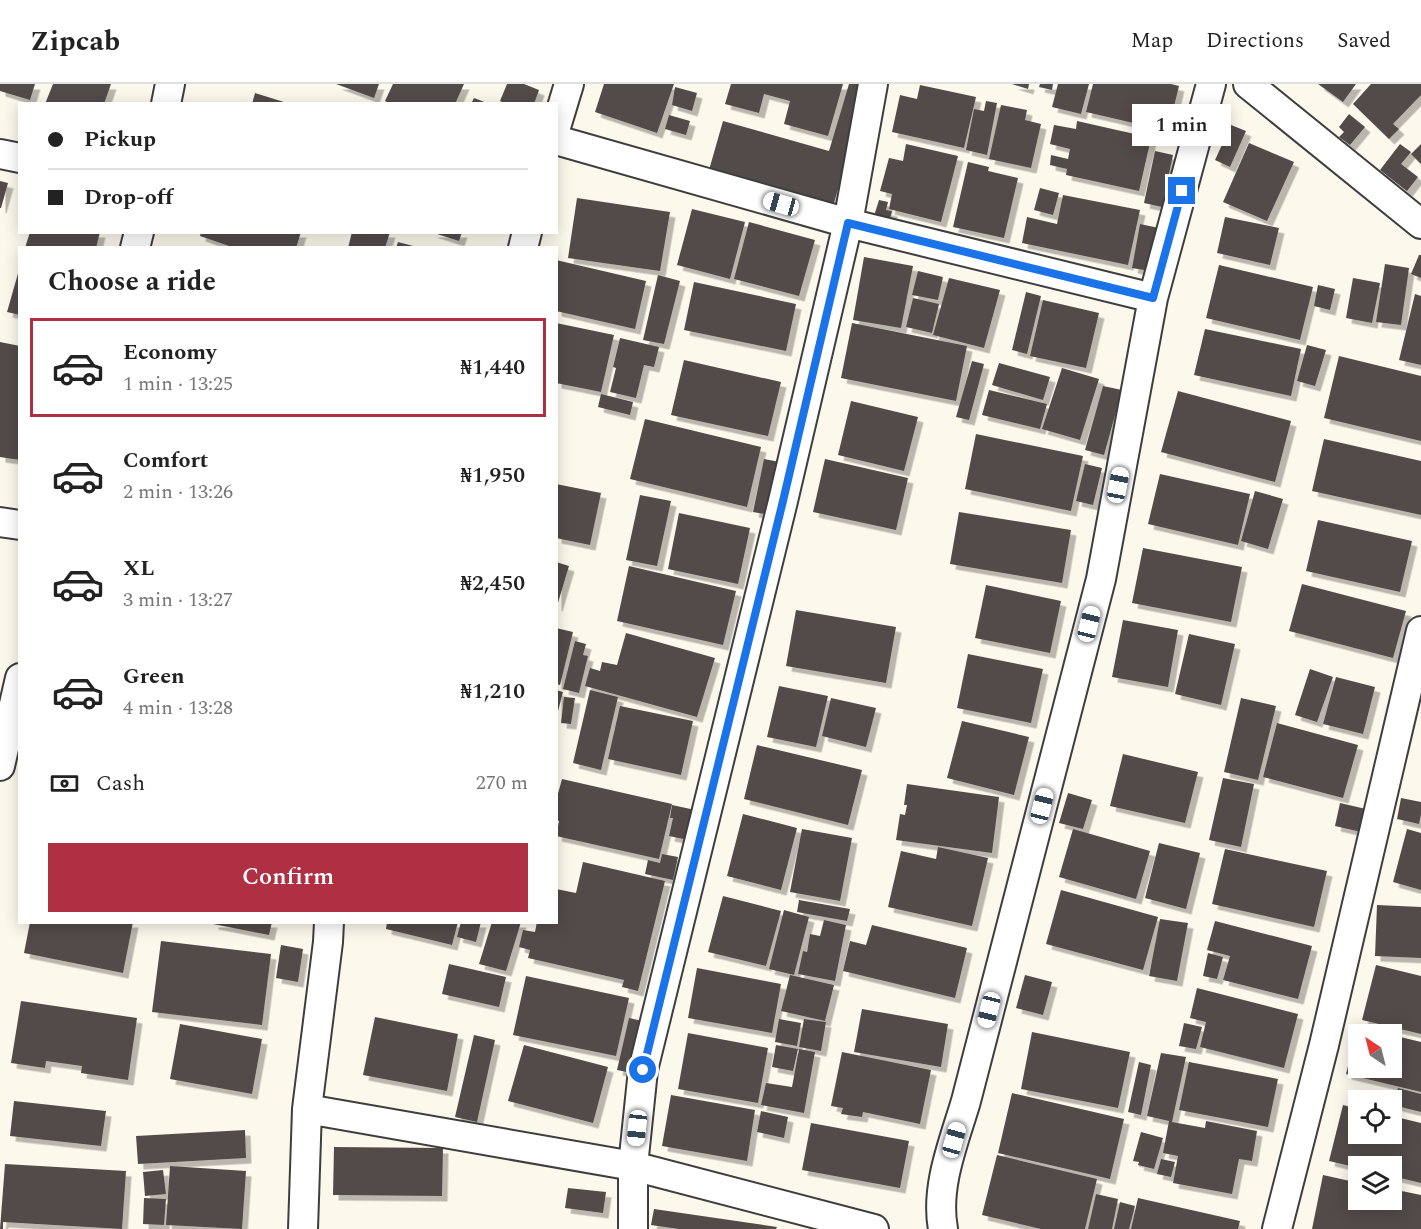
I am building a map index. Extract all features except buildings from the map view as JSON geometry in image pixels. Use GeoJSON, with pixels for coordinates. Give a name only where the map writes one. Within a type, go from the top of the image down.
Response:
{"type":"FeatureCollection","features":[{"type":"Feature","properties":{"kind":"street"},"geometry":{"type":"LineString","coordinates":[[166,102],[170,84]]}},
{"type":"Feature","properties":{"kind":"street"},"geometry":{"type":"LineString","coordinates":[[558,120],[569,84]]}},
{"type":"Feature","properties":{"kind":"street"},"geometry":{"type":"LineString","coordinates":[[633,1229],[633,1166],[643,1070],[783,501],[848,223],[873,84]]}},
{"type":"Feature","properties":{"kind":"street"},"geometry":{"type":"LineString","coordinates":[[943,1229],[940,1213],[943,1180],[966,1101],[1101,579],[1153,298],[1211,84]]}},
{"type":"Feature","properties":{"kind":"street"},"geometry":{"type":"LineString","coordinates":[[1248,84],[1421,224]]}},
{"type":"Feature","properties":{"kind":"street"},"geometry":{"type":"LineString","coordinates":[[558,141],[848,223],[1153,298]]}},
{"type":"Feature","properties":{"kind":"street"},"geometry":{"type":"LineString","coordinates":[[0,153],[18,158]]}},
{"type":"Feature","properties":{"kind":"street"},"geometry":{"type":"LineString","coordinates":[[0,522],[18,525]]}},
{"type":"Feature","properties":{"kind":"street"},"geometry":{"type":"LineString","coordinates":[[1277,1229],[1324,1045],[1421,631]]}},
{"type":"Feature","properties":{"kind":"street"},"geometry":{"type":"LineString","coordinates":[[8,749],[18,690]]}},
{"type":"Feature","properties":{"kind":"street"},"geometry":{"type":"LineString","coordinates":[[303,1229],[307,1109],[329,924]]}},
{"type":"Feature","properties":{"kind":"street"},"geometry":{"type":"LineString","coordinates":[[307,1109],[633,1166],[874,1229]]}},
{"type":"Feature","properties":{"kind":"route"},"geometry":{"type":"LineString","coordinates":[[643,1070],[783,501],[848,223],[1153,298],[1182,191]]}}]}
